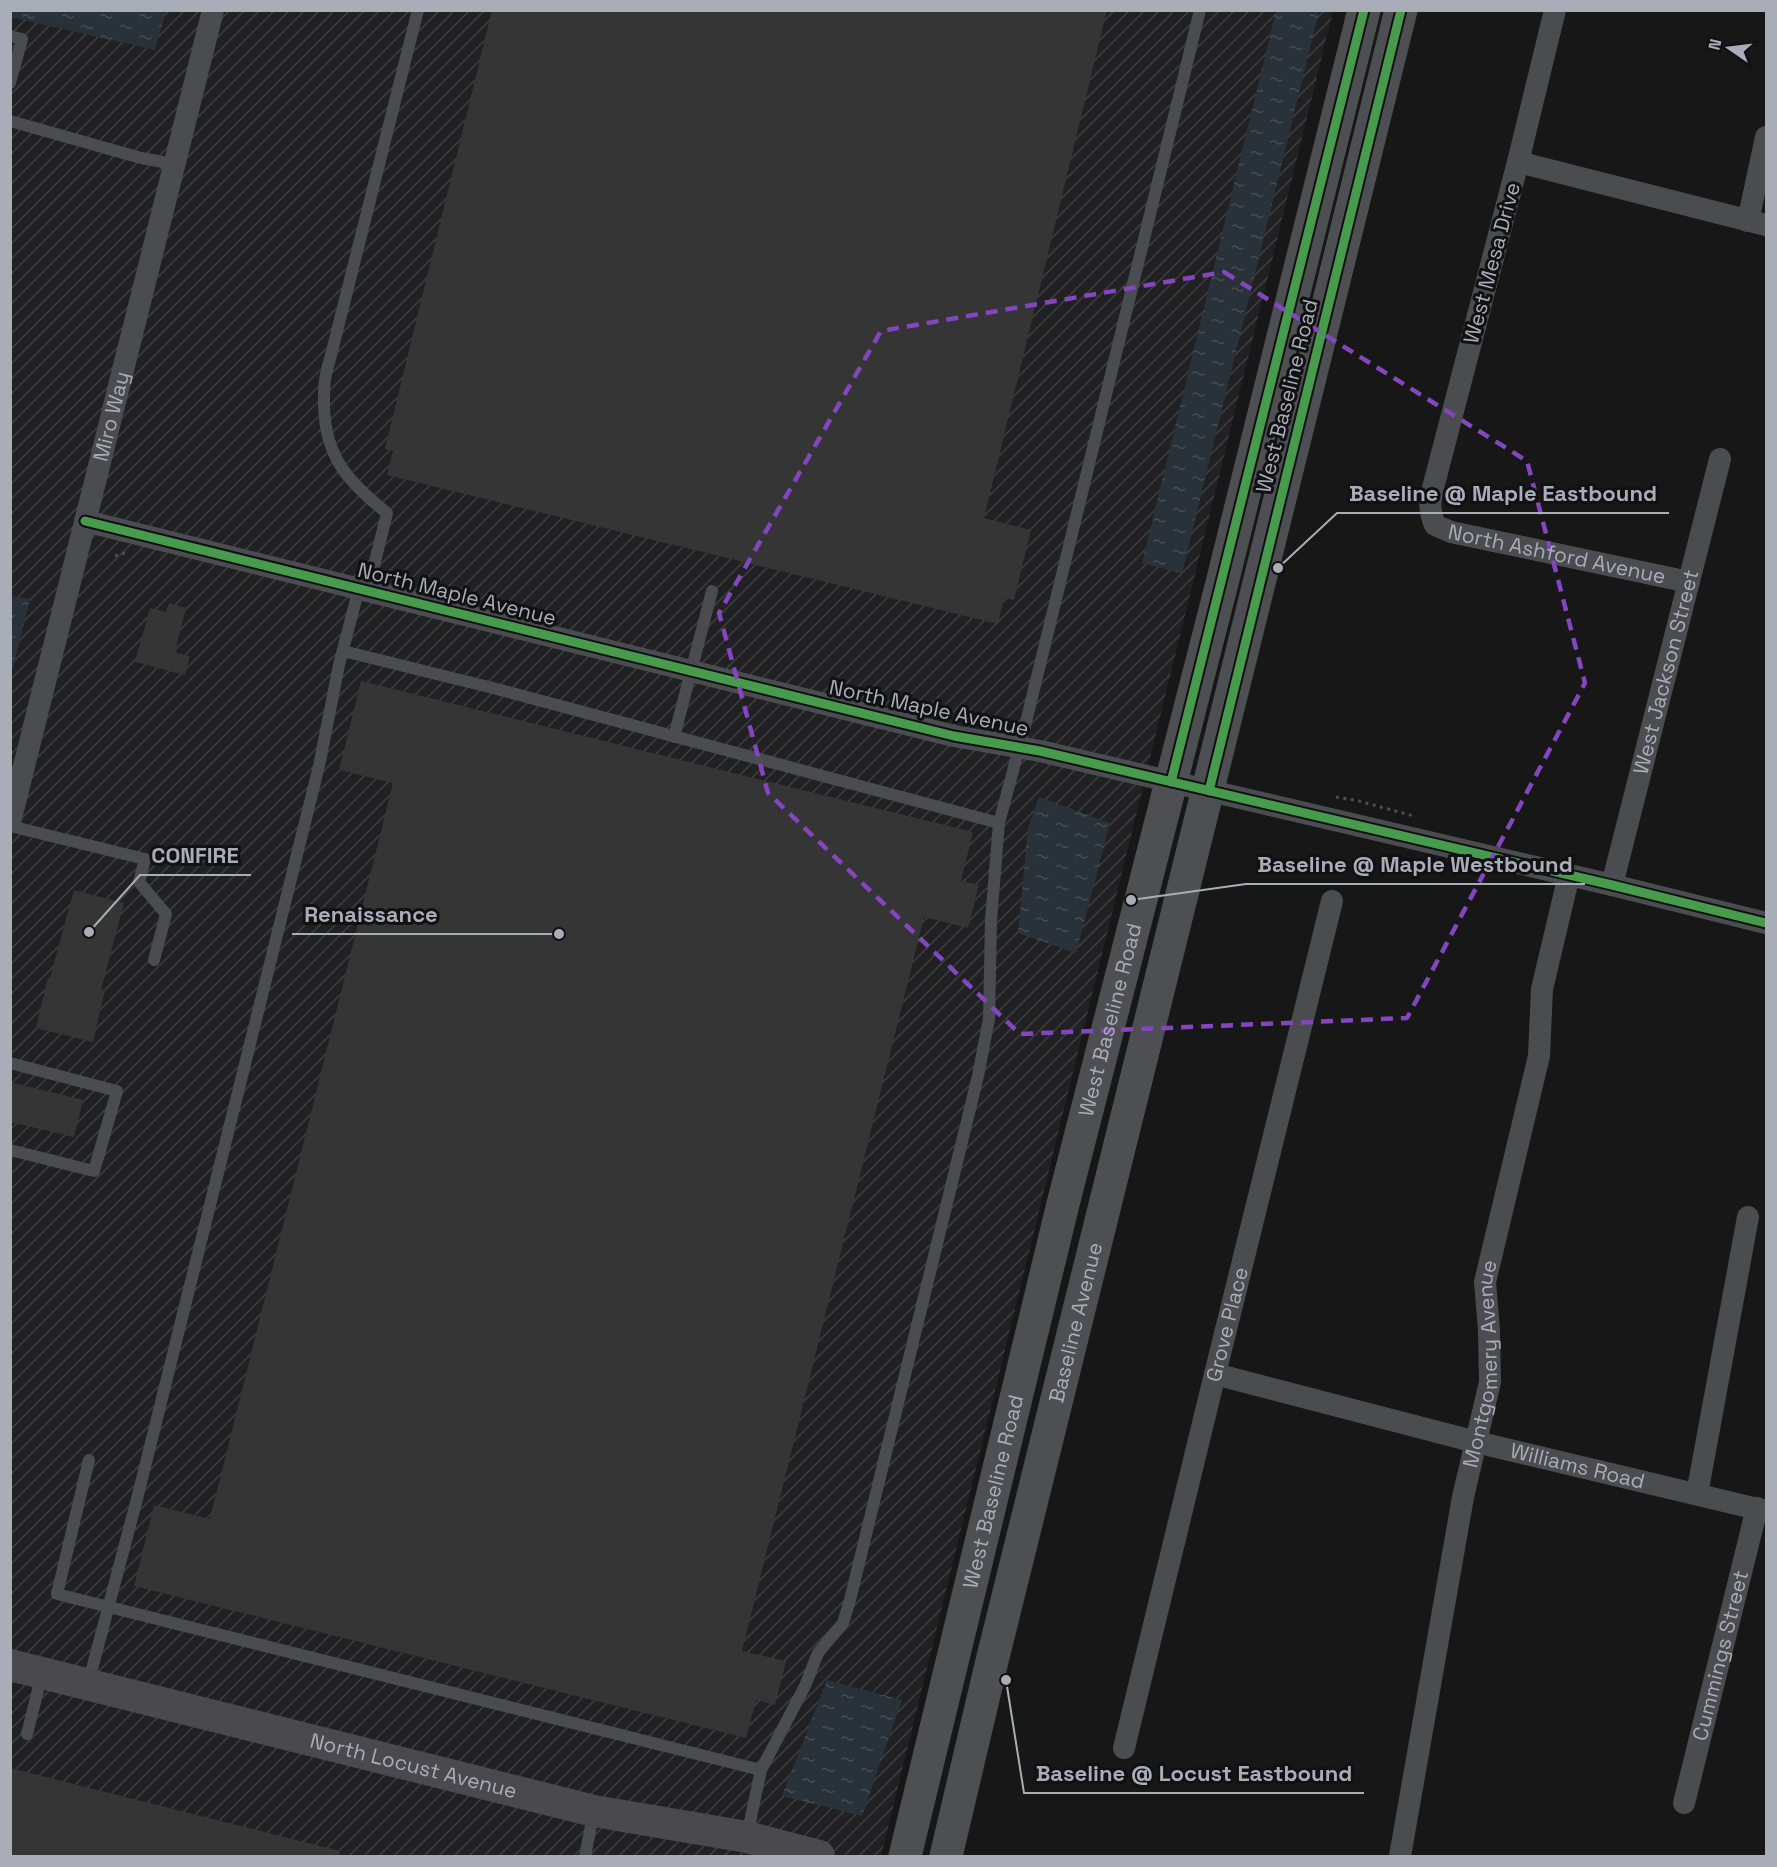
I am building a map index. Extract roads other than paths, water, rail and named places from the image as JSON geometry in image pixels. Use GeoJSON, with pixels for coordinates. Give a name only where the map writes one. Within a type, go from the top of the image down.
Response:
{"type":"FeatureCollection","features":[{"type":"Feature","properties":{"kind":"main road","name":"West Baseline Road"},"geometry":{"type":"LineString","coordinates":[[904,1857],[1066,1192],[1364,10]]}},
{"type":"Feature","properties":{"kind":"main road","name":"West Baseline Road"},"geometry":{"type":"LineString","coordinates":[[1209,791],[1401,10]]}},
{"type":"Feature","properties":{"kind":"main road","name":"Baseline Avenue"},"geometry":{"type":"LineString","coordinates":[[946,1857],[992,1661],[1209,791]]}},
{"type":"Feature","properties":{"kind":"street","name":"Miro Way"},"geometry":{"type":"LineString","coordinates":[[10,824],[213,10]]}},
{"type":"Feature","properties":{"kind":"street","name":"West Mesa Drive"},"geometry":{"type":"LineString","coordinates":[[1431,515],[1429,504],[1555,10]]}},
{"type":"Feature","properties":{"kind":"street"},"geometry":{"type":"LineString","coordinates":[[1518,162],[1757,223],[1767,137]]}},
{"type":"Feature","properties":{"kind":"street","name":"West Jackson Street"},"geometry":{"type":"LineString","coordinates":[[1612,885],[1720,459]]}},
{"type":"Feature","properties":{"kind":"street","name":"North Ashford Avenue"},"geometry":{"type":"LineString","coordinates":[[1431,515],[1435,525],[1451,531],[1689,582]]}},
{"type":"Feature","properties":{"kind":"street","name":"North Maple Avenue"},"geometry":{"type":"LineString","coordinates":[[85,521],[954,736],[1020,746],[1767,923]]}},
{"type":"Feature","properties":{"kind":"street","name":"Montgomery Avenue"},"geometry":{"type":"LineString","coordinates":[[1400,1857],[1463,1497],[1490,1382],[1485,1282],[1539,1056],[1542,989],[1569,875]]}},
{"type":"Feature","properties":{"kind":"street","name":"Grove Place"},"geometry":{"type":"LineString","coordinates":[[1124,1748],[1332,901]]}},
{"type":"Feature","properties":{"kind":"street"},"geometry":{"type":"LineString","coordinates":[[1697,1494],[1748,1217]]}},
{"type":"Feature","properties":{"kind":"street","name":"Williams Road"},"geometry":{"type":"LineString","coordinates":[[1215,1374],[1476,1442],[1762,1509]]}},
{"type":"Feature","properties":{"kind":"street","name":"Cummings Street"},"geometry":{"type":"LineString","coordinates":[[1684,1803],[1762,1509]]}},
{"type":"Feature","properties":{"kind":"street","name":"North Locust Avenue"},"geometry":{"type":"LineString","coordinates":[[10,1665],[479,1784],[594,1811],[747,1837],[819,1857]]}},
{"type":"Feature","properties":{"kind":"lane"},"geometry":{"type":"LineString","coordinates":[[88,1684],[143,1476],[313,789],[343,651],[387,513],[350,480],[338,463],[328,441],[324,379],[418,10]]}},
{"type":"Feature","properties":{"kind":"lane"},"geometry":{"type":"LineString","coordinates":[[747,1837],[761,1770],[805,1686],[818,1653],[843,1623],[850,1600],[978,1076],[989,1019],[991,920],[999,823],[1020,746],[1200,10]]}},
{"type":"Feature","properties":{"kind":"lane"},"geometry":{"type":"LineString","coordinates":[[10,36],[22,39],[10,84]]}},
{"type":"Feature","properties":{"kind":"lane"},"geometry":{"type":"LineString","coordinates":[[10,121],[141,158],[174,164]]}},
{"type":"Feature","properties":{"kind":"lane"},"geometry":{"type":"LineString","coordinates":[[674,737],[712,591]]}},
{"type":"Feature","properties":{"kind":"lane"},"geometry":{"type":"LineString","coordinates":[[343,651],[493,688],[999,823]]}},
{"type":"Feature","properties":{"kind":"lane"},"geometry":{"type":"LineString","coordinates":[[10,824],[145,859],[139,882],[166,914],[154,960]]}},
{"type":"Feature","properties":{"kind":"lane"},"geometry":{"type":"LineString","coordinates":[[10,1063],[117,1091],[94,1171],[10,1150]]}},
{"type":"Feature","properties":{"kind":"lane"},"geometry":{"type":"LineString","coordinates":[[89,1460],[57,1594],[761,1770]]}},
{"type":"Feature","properties":{"kind":"lane"},"geometry":{"type":"LineString","coordinates":[[27,1734],[42,1673]]}},
{"type":"Feature","properties":{"kind":"lane"},"geometry":{"type":"LineString","coordinates":[[585,1857],[594,1811]]}},
{"type":"Feature","properties":{"kind":"water"},"geometry":{"type":"Polygon","coordinates":[[[12,10],[166,11],[155,50],[11,17],[12,10]]]}},
{"type":"Feature","properties":{"kind":"water"},"geometry":{"type":"Polygon","coordinates":[[[1276,11],[1319,11],[1182,573],[1142,563],[1276,11]]]}},
{"type":"Feature","properties":{"kind":"water"},"geometry":{"type":"Polygon","coordinates":[[[10,596],[30,599],[11,676],[10,596]]]}},
{"type":"Feature","properties":{"kind":"water"},"geometry":{"type":"Polygon","coordinates":[[[1039,797],[1110,823],[1076,953],[1018,933],[1028,828],[1039,797]]]}},
{"type":"Feature","properties":{"kind":"water"},"geometry":{"type":"Polygon","coordinates":[[[827,1680],[902,1700],[862,1816],[782,1796],[827,1680]]]}},
{"type":"Feature","properties":{"kind":"place","name":"Baseline @ Maple Eastbound"},"geometry":{"type":"Point","coordinates":[1278,568]}},
{"type":"Feature","properties":{"kind":"place","name":"Baseline @ Maple Westbound"},"geometry":{"type":"Point","coordinates":[1131,900]}},
{"type":"Feature","properties":{"kind":"place","name":"CONFIRE"},"geometry":{"type":"Point","coordinates":[89,932]}},
{"type":"Feature","properties":{"kind":"place","name":"Renaissance"},"geometry":{"type":"Point","coordinates":[559,934]}},
{"type":"Feature","properties":{"kind":"place","name":"Baseline @ Locust Eastbound"},"geometry":{"type":"Point","coordinates":[1006,1680]}}]}
